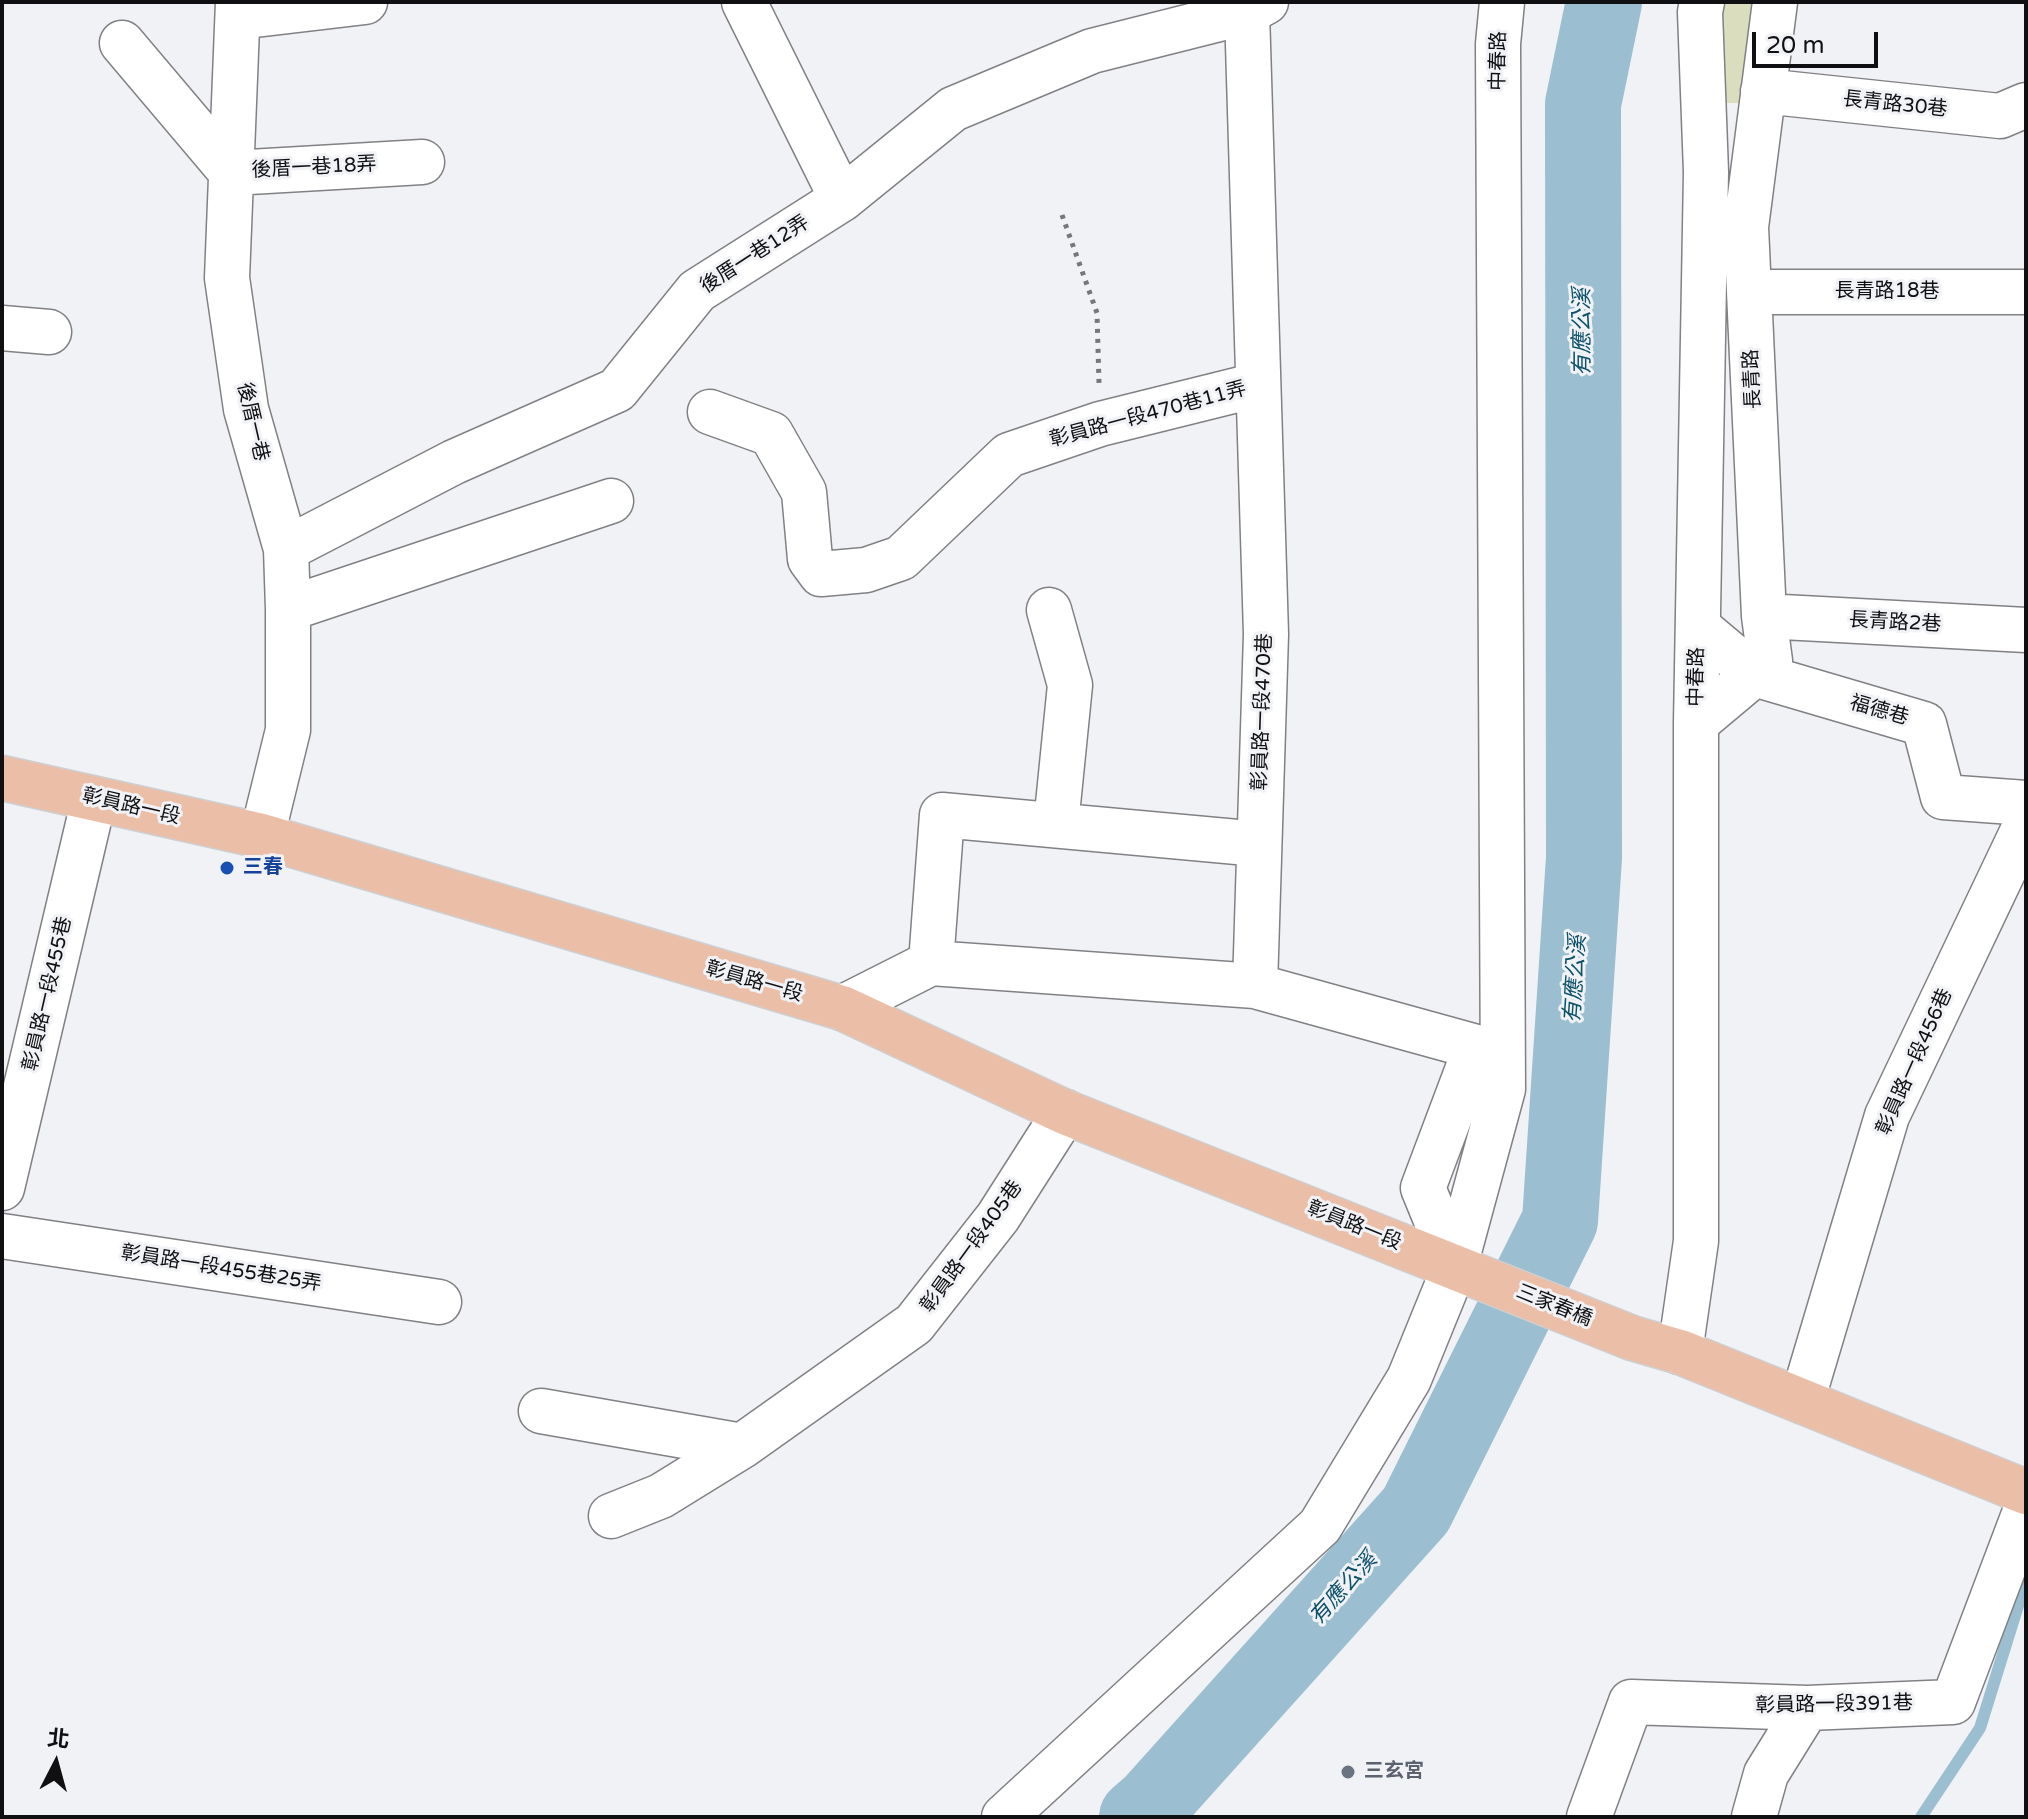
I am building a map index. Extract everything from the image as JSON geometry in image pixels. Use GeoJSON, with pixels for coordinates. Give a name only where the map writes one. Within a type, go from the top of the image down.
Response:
{"type":"FeatureCollection","features":[{"type":"Feature","properties":{"kind":"main road","name":"彰員路一段"},"geometry":{"type":"LineString","coordinates":[[2,778],[262,836],[842,1008],[1065,1112],[1466,1270]]}},
{"type":"Feature","properties":{"kind":"main road","name":"三家春橋"},"geometry":{"type":"LineString","coordinates":[[1466,1270],[1632,1338],[1680,1352]]}},
{"type":"Feature","properties":{"kind":"main road"},"geometry":{"type":"LineString","coordinates":[[1680,1352],[2026,1492]]}},
{"type":"Feature","properties":{"kind":"street"},"geometry":{"type":"LineString","coordinates":[[238,10],[365,2]]}},
{"type":"Feature","properties":{"kind":"street"},"geometry":{"type":"LineString","coordinates":[[744,2],[842,199]]}},
{"type":"Feature","properties":{"kind":"street","name":"中春路"},"geometry":{"type":"LineString","coordinates":[[1004,1817],[1320,1526],[1409,1379],[1466,1270],[1503,1089],[1498,59],[1502,2]]}},
{"type":"Feature","properties":{"kind":"street","name":"中春路"},"geometry":{"type":"LineString","coordinates":[[1680,1352],[1696,1241],[1696,723],[1706,172],[1702,2]]}},
{"type":"Feature","properties":{"kind":"street","name":"長青路"},"geometry":{"type":"LineString","coordinates":[[1696,723],[1770,661],[1764,616],[1746,227],[1775,2]]}},
{"type":"Feature","properties":{"kind":"street","name":"後厝一巷12弄"},"geometry":{"type":"LineString","coordinates":[[286,549],[454,462],[617,390],[697,291],[842,199],[953,109],[1171,16],[1256,7]]}},
{"type":"Feature","properties":{"kind":"street","name":"彰員路一段470巷"},"geometry":{"type":"LineString","coordinates":[[1255,986],[1266,634],[1257,385],[1256,7]]}},
{"type":"Feature","properties":{"kind":"street","name":"後厝一巷"},"geometry":{"type":"LineString","coordinates":[[238,10],[227,278],[243,394],[286,549],[288,609],[288,730],[262,836]]}},
{"type":"Feature","properties":{"kind":"street","name":"後厝一巷18弄"},"geometry":{"type":"LineString","coordinates":[[122,43],[232,173],[422,162]]}},
{"type":"Feature","properties":{"kind":"street","name":"長青路30巷"},"geometry":{"type":"LineString","coordinates":[[1763,91],[2000,116],[2026,105]]}},
{"type":"Feature","properties":{"kind":"street","name":"長青路18巷"},"geometry":{"type":"LineString","coordinates":[[1749,292],[2026,292]]}},
{"type":"Feature","properties":{"kind":"street"},"geometry":{"type":"LineString","coordinates":[[2,328],[49,332]]}},
{"type":"Feature","properties":{"kind":"street","name":"彰員路一段470巷11弄"},"geometry":{"type":"LineString","coordinates":[[710,412],[771,434],[804,492],[810,559],[821,574],[866,570],[901,558],[1009,455],[1100,424],[1257,385]]}},
{"type":"Feature","properties":{"kind":"street"},"geometry":{"type":"LineString","coordinates":[[288,609],[611,501]]}},
{"type":"Feature","properties":{"kind":"street"},"geometry":{"type":"LineString","coordinates":[[1049,610],[1070,685],[1056,824]]}},
{"type":"Feature","properties":{"kind":"street","name":"長青路2巷"},"geometry":{"type":"LineString","coordinates":[[1764,616],[2026,630]]}},
{"type":"Feature","properties":{"kind":"street","name":"福德巷"},"geometry":{"type":"LineString","coordinates":[[1698,627],[1754,674],[1924,724],[1943,797],[2026,803]]}},
{"type":"Feature","properties":{"kind":"street","name":"彰員路一段455巷"},"geometry":{"type":"LineString","coordinates":[[2,1188],[94,799]]}},
{"type":"Feature","properties":{"kind":"street"},"geometry":{"type":"LineString","coordinates":[[931,963],[942,815],[1259,844]]}},
{"type":"Feature","properties":{"kind":"street","name":"彰員路一段456巷"},"geometry":{"type":"LineString","coordinates":[[1802,1401],[1887,1116],[2026,824]]}},
{"type":"Feature","properties":{"kind":"street"},"geometry":{"type":"LineString","coordinates":[[842,1008],[931,963],[1255,986],[1476,1047],[1423,1188],[1466,1270]]}},
{"type":"Feature","properties":{"kind":"street","name":"彰員路一段405巷"},"geometry":{"type":"LineString","coordinates":[[611,1516],[661,1496],[742,1446],[914,1324],[998,1217],[1065,1112]]}},
{"type":"Feature","properties":{"kind":"street","name":"彰員路一段455巷25弄"},"geometry":{"type":"LineString","coordinates":[[2,1236],[439,1302]]}},
{"type":"Feature","properties":{"kind":"street"},"geometry":{"type":"LineString","coordinates":[[541,1411],[742,1446]]}},
{"type":"Feature","properties":{"kind":"street","name":"彰員路一段391巷"},"geometry":{"type":"LineString","coordinates":[[1589,1817],[1631,1702],[1807,1708],[1953,1702],[2026,1509]]}},
{"type":"Feature","properties":{"kind":"street"},"geometry":{"type":"LineString","coordinates":[[1754,1817],[1766,1774],[1807,1708]]}},
{"type":"Feature","properties":{"kind":"path"},"geometry":{"type":"LineString","coordinates":[[1062,215],[1097,313],[1100,424]]}},
{"type":"Feature","properties":{"kind":"green space"},"geometry":{"type":"Polygon","coordinates":[[[1721,2],[1776,2],[1761,103],[1716,103],[1721,2]]]}},
{"type":"Feature","properties":{"kind":"waterway","name":"有應公溪"},"geometry":{"type":"LineString","coordinates":[[1137,1817],[1153,1803],[1416,1510],[1560,1221],[1584,858],[1583,104],[1604,2]]}},
{"type":"Feature","properties":{"kind":"waterway"},"geometry":{"type":"LineString","coordinates":[[1921,1817],[1980,1728],[2026,1580]]}},
{"type":"Feature","properties":{"kind":"place","name":"三春"},"geometry":{"type":"Point","coordinates":[227,868]}},
{"type":"Feature","properties":{"kind":"place","name":"三玄宮"},"geometry":{"type":"Point","coordinates":[1348,1772]}}]}
